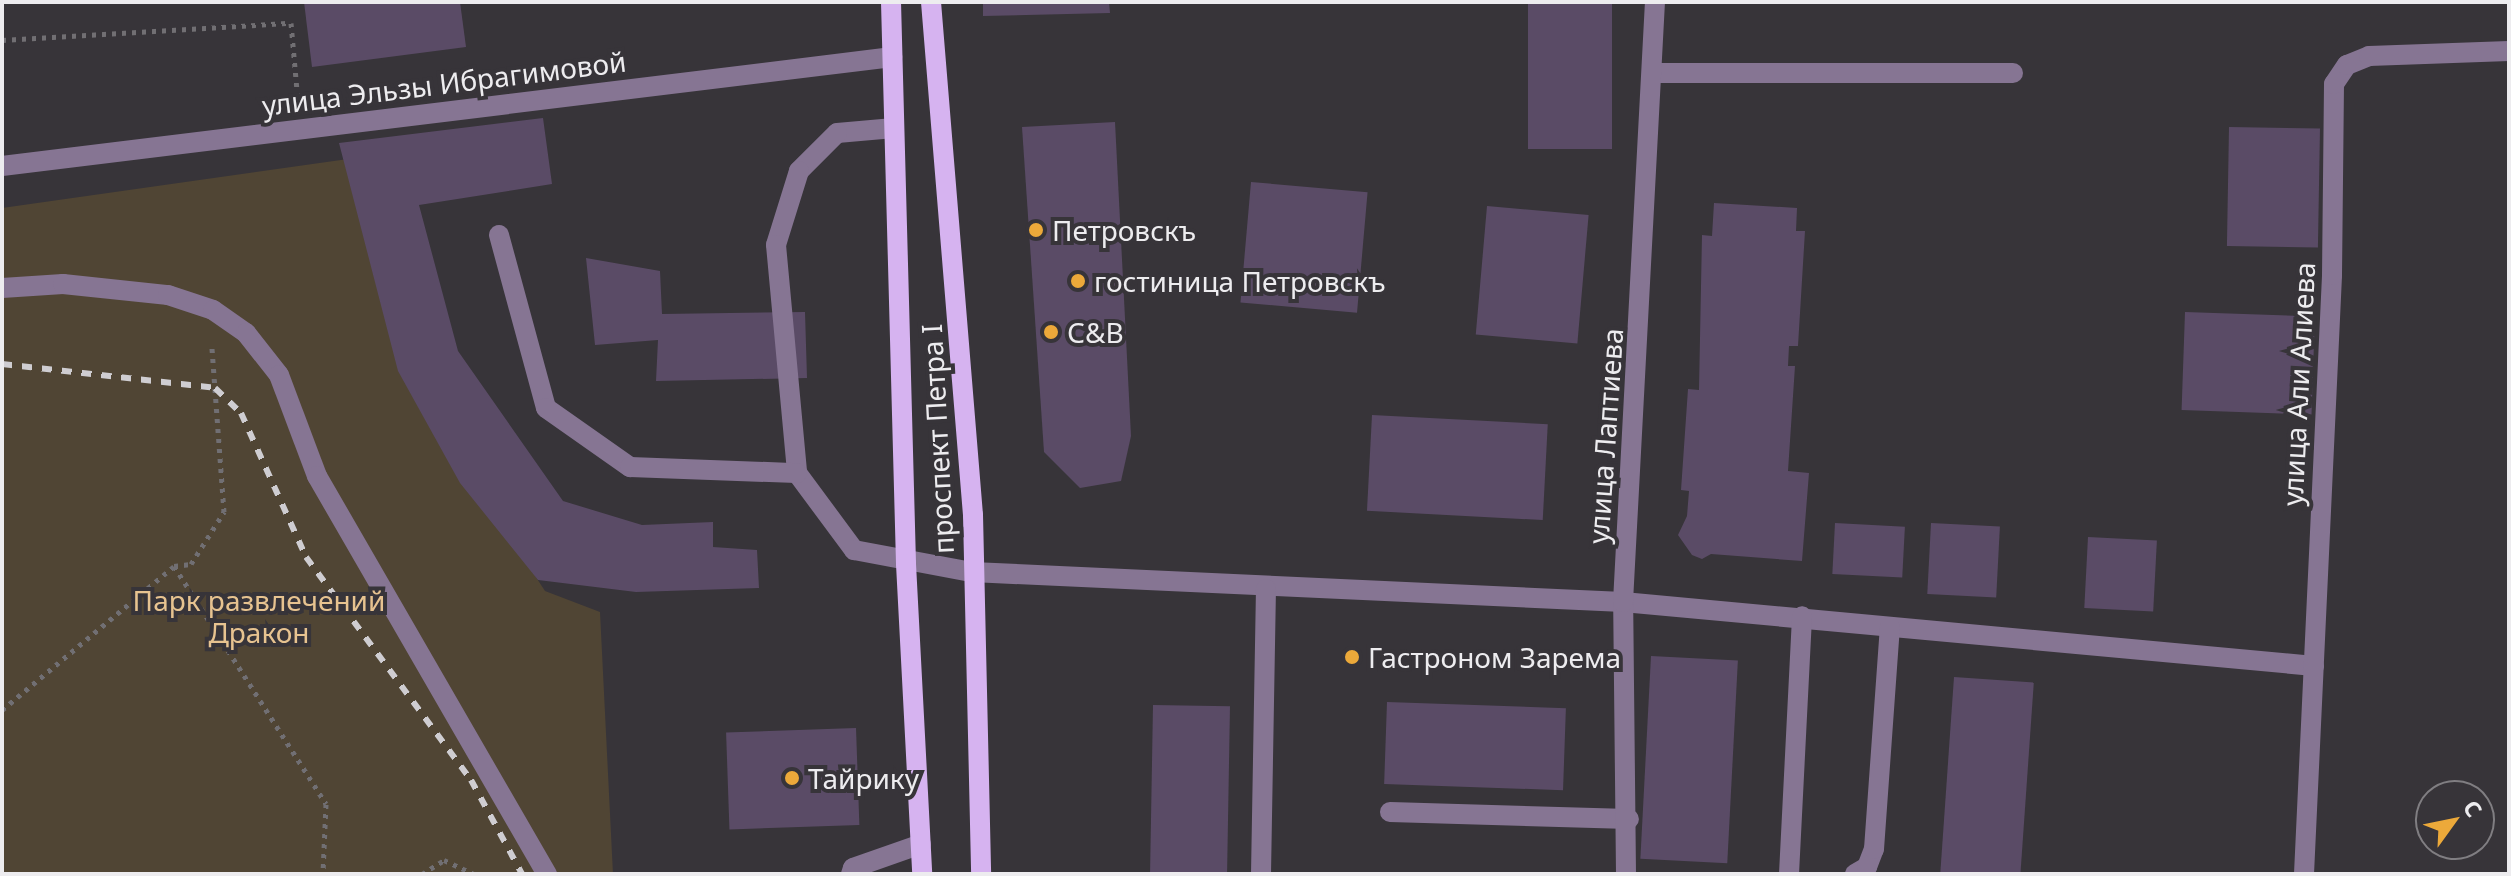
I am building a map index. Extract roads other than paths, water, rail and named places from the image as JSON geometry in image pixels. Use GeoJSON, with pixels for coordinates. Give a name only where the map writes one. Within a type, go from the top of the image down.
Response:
{"type":"FeatureCollection","features":[{"type":"Feature","properties":{"kind":"main road","name":"проспект Петра I"},"geometry":{"type":"LineString","coordinates":[[891,2],[906,564],[922,874]]}},
{"type":"Feature","properties":{"kind":"main road","name":"проспект Петра I"},"geometry":{"type":"LineString","coordinates":[[931,2],[960,333],[972,572],[981,874]]}},
{"type":"Feature","properties":{"kind":"street","name":"улица Лаптиева"},"geometry":{"type":"LineString","coordinates":[[1626,874],[1629,819],[1623,602],[1655,2]]}},
{"type":"Feature","properties":{"kind":"street","name":"улица Али Алиева"},"geometry":{"type":"LineString","coordinates":[[2304,874],[2334,84],[2347,65],[2369,56],[2509,51]]}},
{"type":"Feature","properties":{"kind":"street","name":"улица Эльзы Ибрагимовой"},"geometry":{"type":"LineString","coordinates":[[2,166],[892,57]]}},
{"type":"Feature","properties":{"kind":"street"},"geometry":{"type":"LineString","coordinates":[[1652,73],[2013,73]]}},
{"type":"Feature","properties":{"kind":"street"},"geometry":{"type":"LineString","coordinates":[[894,128],[837,133],[799,171],[776,245],[797,473],[854,550],[906,564],[972,572],[1266,589],[1623,602],[1802,616],[1890,628],[2314,666]]}},
{"type":"Feature","properties":{"kind":"street"},"geometry":{"type":"LineString","coordinates":[[499,235],[546,408],[630,467],[797,473]]}},
{"type":"Feature","properties":{"kind":"street"},"geometry":{"type":"LineString","coordinates":[[2,288],[63,284],[168,295],[213,310],[246,333],[279,375],[317,476],[547,874]]}},
{"type":"Feature","properties":{"kind":"street"},"geometry":{"type":"LineString","coordinates":[[1261,874],[1266,589]]}},
{"type":"Feature","properties":{"kind":"street"},"geometry":{"type":"LineString","coordinates":[[1789,874],[1802,616]]}},
{"type":"Feature","properties":{"kind":"street"},"geometry":{"type":"LineString","coordinates":[[1855,874],[1867,867],[1874,849],[1890,628]]}},
{"type":"Feature","properties":{"kind":"street"},"geometry":{"type":"LineString","coordinates":[[1390,812],[1629,819]]}},
{"type":"Feature","properties":{"kind":"street"},"geometry":{"type":"LineString","coordinates":[[851,874],[853,868],[921,844]]}},
{"type":"Feature","properties":{"kind":"railway"},"geometry":{"type":"LineString","coordinates":[[2,364],[215,388],[241,413],[306,557],[471,780],[522,874]]}},
{"type":"Feature","properties":{"kind":"place","name":"Петровскъ"},"geometry":{"type":"Point","coordinates":[1036,230]}},
{"type":"Feature","properties":{"kind":"place","name":"гостиница Петровскъ"},"geometry":{"type":"Point","coordinates":[1078,281]}},
{"type":"Feature","properties":{"kind":"place","name":"С&В"},"geometry":{"type":"Point","coordinates":[1051,332]}},
{"type":"Feature","properties":{"kind":"place","name":"Гастроном Зарема"},"geometry":{"type":"Point","coordinates":[1352,657]}},
{"type":"Feature","properties":{"kind":"place","name":"Тайрику"},"geometry":{"type":"Point","coordinates":[792,778]}},
{"type":"Feature","properties":{"kind":"park label","name":"Парк развлечений Дракон"},"geometry":{"type":"Point","coordinates":[259,616]}}]}
